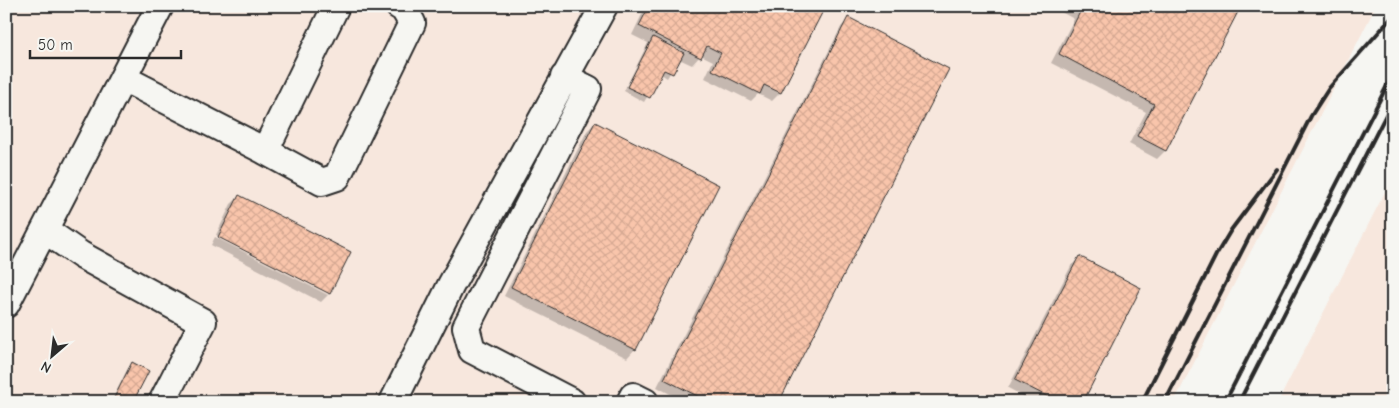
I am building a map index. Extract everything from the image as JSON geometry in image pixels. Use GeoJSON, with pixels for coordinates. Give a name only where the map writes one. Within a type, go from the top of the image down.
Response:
{"type":"FeatureCollection","features":[{"type":"Feature","properties":{"kind":"lane"},"geometry":{"type":"LineString","coordinates":[[6,304],[160,6]]}},
{"type":"Feature","properties":{"kind":"lane"},"geometry":{"type":"LineString","coordinates":[[265,151],[336,6]]}},
{"type":"Feature","properties":{"kind":"lane"},"geometry":{"type":"LineString","coordinates":[[123,78],[322,182],[337,177],[412,23],[404,9],[399,6]]}},
{"type":"Feature","properties":{"kind":"lane"},"geometry":{"type":"LineString","coordinates":[[393,402],[451,285],[604,6]]}},
{"type":"Feature","properties":{"kind":"lane"},"geometry":{"type":"LineString","coordinates":[[564,78],[588,89],[466,327],[472,350],[572,402]]}},
{"type":"Feature","properties":{"kind":"lane"},"geometry":{"type":"LineString","coordinates":[[45,230],[81,255],[203,322],[162,402]]}},
{"type":"Feature","properties":{"kind":"lane"},"geometry":{"type":"LineString","coordinates":[[630,402],[633,396],[645,402]]}},
{"type":"Feature","properties":{"kind":"shaded area"},"geometry":{"type":"Polygon","coordinates":[[[6,6],[1376,6],[1174,402],[6,402],[6,6]]]}},
{"type":"Feature","properties":{"kind":"shaded area"},"geometry":{"type":"Polygon","coordinates":[[[1393,176],[1393,402],[1278,402],[1393,176]]]}},
{"type":"Feature","properties":{"kind":"building"},"geometry":{"type":"Polygon","coordinates":[[[649,6],[815,6],[823,11],[781,93],[764,85],[760,94],[712,70],[721,53],[707,46],[701,58],[639,26],[649,6]]]}},
{"type":"Feature","properties":{"kind":"building"},"geometry":{"type":"Polygon","coordinates":[[[1073,6],[1241,6],[1166,151],[1137,136],[1154,104],[1059,54],[1081,10],[1073,6]]]}},
{"type":"Feature","properties":{"kind":"building"},"geometry":{"type":"Polygon","coordinates":[[[848,17],[949,69],[779,402],[709,402],[664,379],[848,17]]]}},
{"type":"Feature","properties":{"kind":"building"},"geometry":{"type":"Polygon","coordinates":[[[653,37],[684,53],[673,74],[664,70],[650,98],[627,87],[653,37]]]}},
{"type":"Feature","properties":{"kind":"building"},"geometry":{"type":"Polygon","coordinates":[[[595,122],[719,185],[636,350],[511,287],[595,122]]]}},
{"type":"Feature","properties":{"kind":"building"},"geometry":{"type":"Polygon","coordinates":[[[239,195],[351,252],[330,294],[218,237],[239,195]]]}},
{"type":"Feature","properties":{"kind":"building"},"geometry":{"type":"Polygon","coordinates":[[[1079,256],[1141,288],[1083,402],[1058,402],[1015,380],[1079,256]]]}},
{"type":"Feature","properties":{"kind":"building"},"geometry":{"type":"Polygon","coordinates":[[[132,362],[149,371],[133,402],[112,402],[132,362]]]}},
{"type":"Feature","properties":{"kind":"railway"},"geometry":{"type":"LineString","coordinates":[[1165,402],[1311,116],[1329,88],[1393,16]]}},
{"type":"Feature","properties":{"kind":"railway"},"geometry":{"type":"LineString","coordinates":[[1225,402],[1393,74]]}},
{"type":"Feature","properties":{"kind":"railway"},"geometry":{"type":"LineString","coordinates":[[1239,402],[1393,101]]}},
{"type":"Feature","properties":{"kind":"railway"},"geometry":{"type":"LineString","coordinates":[[1142,402],[1216,255],[1231,230],[1277,169]]}}]}
